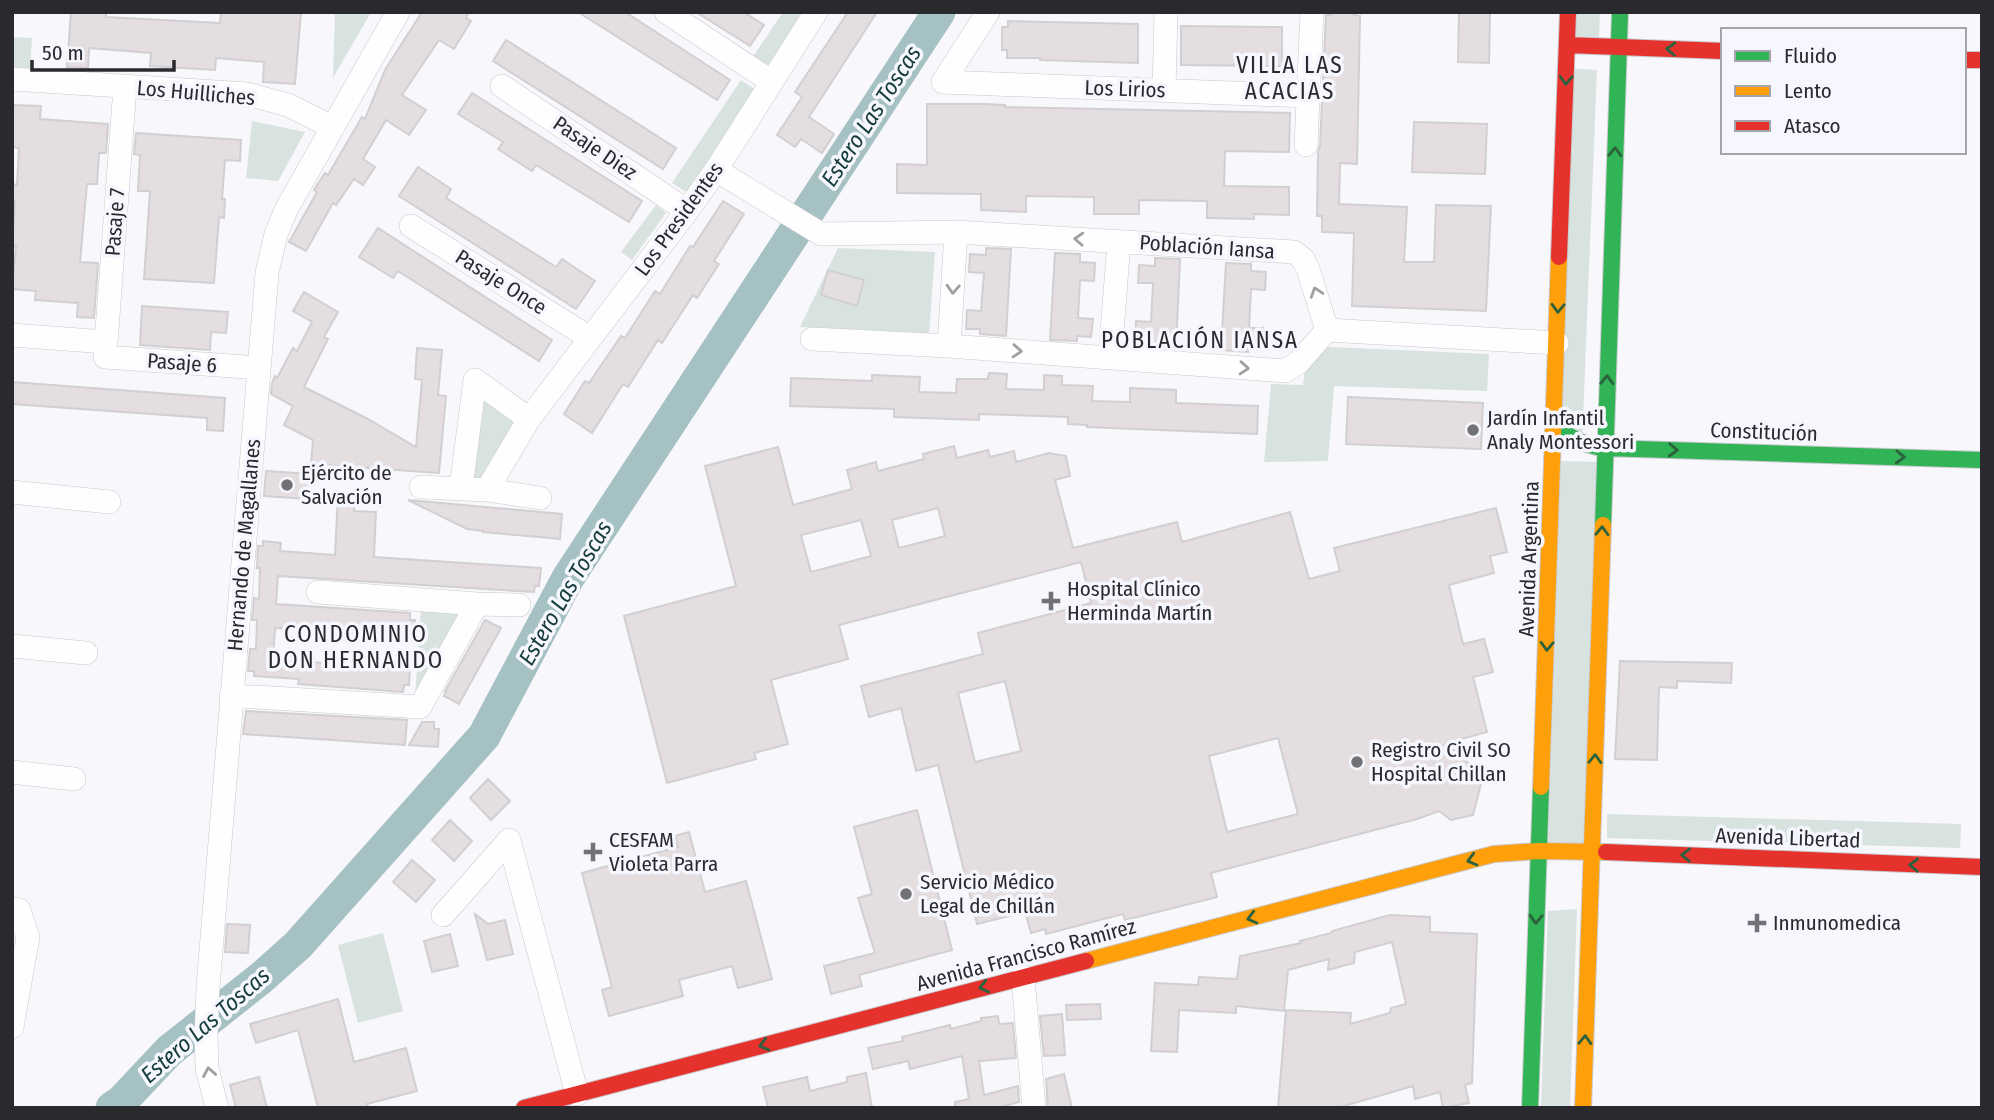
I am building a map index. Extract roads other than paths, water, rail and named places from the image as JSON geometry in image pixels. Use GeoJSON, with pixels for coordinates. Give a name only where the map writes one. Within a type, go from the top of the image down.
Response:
{"type":"FeatureCollection","features":[{"type":"Feature","properties":{"kind":"main road","name":"Avenida Argentina"},"geometry":{"type":"LineString","coordinates":[[1530,1108],[1542,769],[1556,578],[1554,422],[1568,12]]}},
{"type":"Feature","properties":{"kind":"main road"},"geometry":{"type":"LineString","coordinates":[[1583,1108],[1594,787],[1594,578],[1604,448],[1620,12]]}},
{"type":"Feature","properties":{"kind":"main road"},"geometry":{"type":"LineString","coordinates":[[1567,45],[1721,51]]}},
{"type":"Feature","properties":{"kind":"main road","name":"Constitución"},"geometry":{"type":"LineString","coordinates":[[1554,422],[1571,439],[1604,448],[1982,460]]}},
{"type":"Feature","properties":{"kind":"main road"},"geometry":{"type":"LineString","coordinates":[[1542,769],[1556,790]]}},
{"type":"Feature","properties":{"kind":"main road"},"geometry":{"type":"LineString","coordinates":[[1577,797],[1594,787]]}},
{"type":"Feature","properties":{"kind":"main road","name":"Avenida Francisco Ramírez"},"geometry":{"type":"LineString","coordinates":[[524,1108],[1494,854],[1592,852]]}},
{"type":"Feature","properties":{"kind":"main road","name":"Avenida Libertad"},"geometry":{"type":"LineString","coordinates":[[1592,852],[1982,867]]}},
{"type":"Feature","properties":{"kind":"street","name":"Hernando de Magallanes"},"geometry":{"type":"LineString","coordinates":[[217,1108],[207,1068],[208,987],[267,273],[276,234],[287,208],[398,12]]}},
{"type":"Feature","properties":{"kind":"street"},"geometry":{"type":"LineString","coordinates":[[666,12],[772,82]]}},
{"type":"Feature","properties":{"kind":"street","name":"Los Presidentes"},"geometry":{"type":"LineString","coordinates":[[487,491],[529,419],[716,170],[816,12]]}},
{"type":"Feature","properties":{"kind":"street","name":"Los Lirios"},"geometry":{"type":"LineString","coordinates":[[988,12],[943,82],[1308,96]]}},
{"type":"Feature","properties":{"kind":"street"},"geometry":{"type":"LineString","coordinates":[[1164,91],[1166,12]]}},
{"type":"Feature","properties":{"kind":"street"},"geometry":{"type":"LineString","coordinates":[[1306,145],[1312,12]]}},
{"type":"Feature","properties":{"kind":"street","name":"Los Huilliches"},"geometry":{"type":"LineString","coordinates":[[12,79],[247,94],[288,105],[332,127]]}},
{"type":"Feature","properties":{"kind":"street","name":"Pasaje Diez"},"geometry":{"type":"LineString","coordinates":[[502,86],[687,211]]}},
{"type":"Feature","properties":{"kind":"street","name":"Pasaje 7"},"geometry":{"type":"LineString","coordinates":[[106,350],[125,87]]}},
{"type":"Feature","properties":{"kind":"street","name":"Población Iansa"},"geometry":{"type":"LineString","coordinates":[[716,170],[804,224],[1294,253],[1303,259],[1308,269],[1327,330]]}},
{"type":"Feature","properties":{"kind":"street","name":"Pasaje Once"},"geometry":{"type":"LineString","coordinates":[[411,226],[590,338]]}},
{"type":"Feature","properties":{"kind":"street"},"geometry":{"type":"LineString","coordinates":[[949,346],[956,232]]}},
{"type":"Feature","properties":{"kind":"street","name":"Población Iansa"},"geometry":{"type":"LineString","coordinates":[[1111,358],[1119,242]]}},
{"type":"Feature","properties":{"kind":"street"},"geometry":{"type":"LineString","coordinates":[[812,339],[949,346],[1285,372],[1299,362],[1327,330],[1557,343]]}},
{"type":"Feature","properties":{"kind":"street","name":"Pasaje 6"},"geometry":{"type":"LineString","coordinates":[[12,335],[106,350],[259,368]]}},
{"type":"Feature","properties":{"kind":"street"},"geometry":{"type":"LineString","coordinates":[[461,488],[475,380],[529,419]]}},
{"type":"Feature","properties":{"kind":"street"},"geometry":{"type":"LineString","coordinates":[[421,487],[461,488],[540,498]]}},
{"type":"Feature","properties":{"kind":"street"},"geometry":{"type":"LineString","coordinates":[[12,492],[109,502]]}},
{"type":"Feature","properties":{"kind":"street"},"geometry":{"type":"LineString","coordinates":[[318,592],[519,605]]}},
{"type":"Feature","properties":{"kind":"street"},"geometry":{"type":"LineString","coordinates":[[231,697],[256,696],[419,707],[477,604]]}},
{"type":"Feature","properties":{"kind":"street"},"geometry":{"type":"LineString","coordinates":[[12,646],[86,653]]}},
{"type":"Feature","properties":{"kind":"street"},"geometry":{"type":"LineString","coordinates":[[12,772],[74,779]]}},
{"type":"Feature","properties":{"kind":"street"},"geometry":{"type":"LineString","coordinates":[[443,915],[509,840],[577,1094]]}},
{"type":"Feature","properties":{"kind":"street"},"geometry":{"type":"LineString","coordinates":[[12,1027],[28,937],[15,909]]}},
{"type":"Feature","properties":{"kind":"street"},"geometry":{"type":"LineString","coordinates":[[1023,977],[1034,1108]]}},
{"type":"Feature","properties":{"kind":"waterway","name":"Estero Las Toscas"},"geometry":{"type":"LineString","coordinates":[[112,1108],[121,1102],[169,1051],[298,945],[484,736],[568,578],[939,12]]}},
{"type":"Feature","properties":{"kind":"place","name":"Jardín Infantil Analy Montessori"},"geometry":{"type":"Point","coordinates":[1473,430]}},
{"type":"Feature","properties":{"kind":"place","name":"Ejército de Salvación"},"geometry":{"type":"Point","coordinates":[287,485]}},
{"type":"Feature","properties":{"kind":"place","name":"Hospital Clínico Herminda Martín"},"geometry":{"type":"Point","coordinates":[1051,601]}},
{"type":"Feature","properties":{"kind":"place","name":"Registro Civil SO Hospital Chillan"},"geometry":{"type":"Point","coordinates":[1357,762]}},
{"type":"Feature","properties":{"kind":"place","name":"CESFAM Violeta Parra"},"geometry":{"type":"Point","coordinates":[593,852]}},
{"type":"Feature","properties":{"kind":"place","name":"Servicio Médico Legal de Chillán"},"geometry":{"type":"Point","coordinates":[906,894]}},
{"type":"Feature","properties":{"kind":"place","name":"Inmunomedica"},"geometry":{"type":"Point","coordinates":[1757,923]}},
{"type":"Feature","properties":{"kind":"district","name":"VILLA LAS ACACIAS"},"geometry":{"type":"Point","coordinates":[1290,78]}},
{"type":"Feature","properties":{"kind":"district","name":"POBLACIÓN IANSA"},"geometry":{"type":"Point","coordinates":[1200,340]}},
{"type":"Feature","properties":{"kind":"district","name":"CONDOMINIO DON HERNANDO"},"geometry":{"type":"Point","coordinates":[356,647]}}]}
